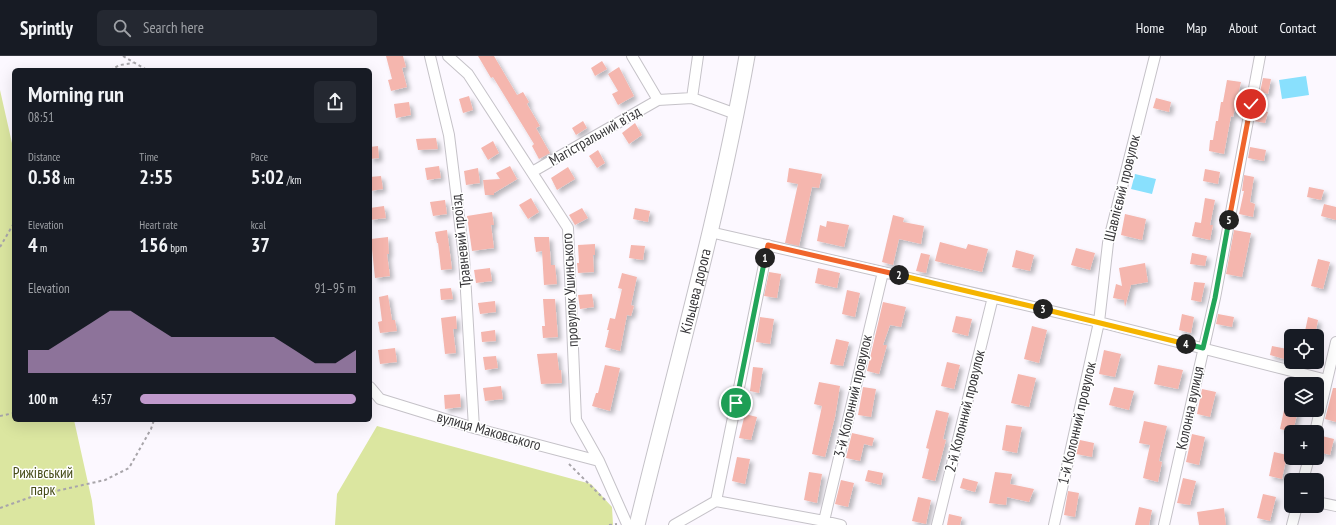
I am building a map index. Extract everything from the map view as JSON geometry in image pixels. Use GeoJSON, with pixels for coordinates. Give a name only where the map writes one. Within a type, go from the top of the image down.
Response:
{"type":"FeatureCollection","features":[{"type":"Feature","properties":{"kind":"highway","name":"Кільцева дорога"},"geometry":{"type":"LineString","coordinates":[[637,525],[710,232],[747,56]]}},
{"type":"Feature","properties":{"kind":"street","name":"Травневий проїзд"},"geometry":{"type":"LineString","coordinates":[[430,56],[449,135],[464,257],[474,428]]}},
{"type":"Feature","properties":{"kind":"street","name":"провулок Ушинського"},"geometry":{"type":"LineString","coordinates":[[448,56],[468,74],[568,228],[576,420],[599,461],[627,524],[630,525]]}},
{"type":"Feature","properties":{"kind":"street"},"geometry":{"type":"LineString","coordinates":[[632,56],[658,100],[692,98],[736,114]]}},
{"type":"Feature","properties":{"kind":"street"},"geometry":{"type":"LineString","coordinates":[[692,98],[698,56]]}},
{"type":"Feature","properties":{"kind":"street","name":"Шавлієвий провулок"},"geometry":{"type":"LineString","coordinates":[[1100,322],[1108,243],[1155,56]]}},
{"type":"Feature","properties":{"kind":"street","name":"Колонна вулиця"},"geometry":{"type":"LineString","coordinates":[[1164,525],[1215,298],[1260,56]]}},
{"type":"Feature","properties":{"kind":"street","name":"Магістральний в’їзд"},"geometry":{"type":"LineString","coordinates":[[532,172],[658,100]]}},
{"type":"Feature","properties":{"kind":"street"},"geometry":{"type":"LineString","coordinates":[[710,232],[1100,322],[1327,380]]}},
{"type":"Feature","properties":{"kind":"street"},"geometry":{"type":"LineString","coordinates":[[716,501],[768,245]]}},
{"type":"Feature","properties":{"kind":"street","name":"3-й Колонний провулок"},"geometry":{"type":"LineString","coordinates":[[824,520],[883,272]]}},
{"type":"Feature","properties":{"kind":"street","name":"2-й Колонний провулок"},"geometry":{"type":"LineString","coordinates":[[937,525],[993,297]]}},
{"type":"Feature","properties":{"kind":"street","name":"1-й Колонний провулок"},"geometry":{"type":"LineString","coordinates":[[1054,525],[1100,322]]}},
{"type":"Feature","properties":{"kind":"street"},"geometry":{"type":"LineString","coordinates":[[1317,425],[1336,342]]}},
{"type":"Feature","properties":{"kind":"street","name":"вулиця Маковського"},"geometry":{"type":"LineString","coordinates":[[372,389],[380,399],[474,428],[599,461]]}},
{"type":"Feature","properties":{"kind":"street"},"geometry":{"type":"LineString","coordinates":[[674,525],[716,501],[824,520],[841,525]]}},
{"type":"Feature","properties":{"kind":"street"},"geometry":{"type":"LineString","coordinates":[[1324,503],[1336,506]]}},
{"type":"Feature","properties":{"kind":"street"},"geometry":{"type":"LineString","coordinates":[[1292,525],[1295,513]]}},
{"type":"Feature","properties":{"kind":"path"},"geometry":{"type":"LineString","coordinates":[[123,56],[143,68]]}},
{"type":"Feature","properties":{"kind":"path"},"geometry":{"type":"LineString","coordinates":[[114,68],[120,65],[133,63]]}},
{"type":"Feature","properties":{"kind":"path"},"geometry":{"type":"LineString","coordinates":[[0,246],[12,226]]}},
{"type":"Feature","properties":{"kind":"path"},"geometry":{"type":"LineString","coordinates":[[0,416],[12,413]]}},
{"type":"Feature","properties":{"kind":"path"},"geometry":{"type":"LineString","coordinates":[[0,508],[34,496],[105,480],[129,468],[151,429],[153,422]]}},
{"type":"Feature","properties":{"kind":"path"},"geometry":{"type":"LineString","coordinates":[[568,463],[607,502],[619,506]]}},
{"type":"Feature","properties":{"kind":"green space","name":"Рижівський парк"},"geometry":{"type":"Polygon","coordinates":[[[0,90],[12,143],[12,422],[74,422],[92,501],[95,525],[0,525],[0,90]]]}},
{"type":"Feature","properties":{"kind":"green space"},"geometry":{"type":"Polygon","coordinates":[[[377,426],[591,484],[612,507],[613,525],[335,525],[337,494],[377,426]]]}},
{"type":"Feature","properties":{"kind":"water"},"geometry":{"type":"Polygon","coordinates":[[[1306,76],[1309,95],[1282,99],[1279,80],[1306,76]]]}},
{"type":"Feature","properties":{"kind":"water"},"geometry":{"type":"Polygon","coordinates":[[[1135,174],[1156,179],[1152,194],[1131,189],[1135,174]]]}},
{"type":"Feature","properties":{"kind":"building"},"geometry":{"type":"Polygon","coordinates":[[[386,56],[403,56],[406,67],[402,68],[407,87],[391,91],[388,80],[392,79],[386,56]]]}},
{"type":"Feature","properties":{"kind":"building"},"geometry":{"type":"Polygon","coordinates":[[[478,56],[494,56],[517,95],[523,92],[529,102],[527,104],[540,126],[536,128],[550,153],[539,159],[532,146],[534,144],[493,77],[491,78],[478,56]]]}},
{"type":"Feature","properties":{"kind":"building"},"geometry":{"type":"Polygon","coordinates":[[[602,61],[607,69],[595,76],[591,68],[602,61]]]}},
{"type":"Feature","properties":{"kind":"building"},"geometry":{"type":"Polygon","coordinates":[[[619,67],[634,96],[618,105],[612,94],[618,91],[608,74],[619,67]]]}},
{"type":"Feature","properties":{"kind":"building"},"geometry":{"type":"Polygon","coordinates":[[[1263,78],[1271,79],[1268,94],[1260,92],[1263,78]]]}},
{"type":"Feature","properties":{"kind":"building"},"geometry":{"type":"Polygon","coordinates":[[[1227,80],[1241,82],[1233,117],[1231,116],[1224,154],[1209,151],[1210,140],[1213,140],[1216,121],[1218,121],[1227,80]]]}},
{"type":"Feature","properties":{"kind":"building"},"geometry":{"type":"Polygon","coordinates":[[[469,96],[473,110],[463,113],[459,99],[469,96]]]}},
{"type":"Feature","properties":{"kind":"building"},"geometry":{"type":"Polygon","coordinates":[[[1156,98],[1171,102],[1169,112],[1153,108],[1156,98]]]}},
{"type":"Feature","properties":{"kind":"building"},"geometry":{"type":"Polygon","coordinates":[[[409,102],[411,115],[396,118],[394,104],[409,102]]]}},
{"type":"Feature","properties":{"kind":"building"},"geometry":{"type":"Polygon","coordinates":[[[1257,110],[1268,112],[1265,123],[1254,121],[1257,110]]]}},
{"type":"Feature","properties":{"kind":"building"},"geometry":{"type":"Polygon","coordinates":[[[583,121],[587,128],[576,135],[572,128],[583,121]]]}},
{"type":"Feature","properties":{"kind":"building"},"geometry":{"type":"Polygon","coordinates":[[[635,123],[642,135],[629,144],[622,133],[635,123]]]}},
{"type":"Feature","properties":{"kind":"building"},"geometry":{"type":"Polygon","coordinates":[[[436,138],[438,149],[418,150],[416,139],[436,138]]]}},
{"type":"Feature","properties":{"kind":"building"},"geometry":{"type":"Polygon","coordinates":[[[493,141],[499,153],[488,160],[481,148],[493,141]]]}},
{"type":"Feature","properties":{"kind":"building"},"geometry":{"type":"Polygon","coordinates":[[[378,146],[379,158],[372,159],[372,147],[378,146]]]}},
{"type":"Feature","properties":{"kind":"building"},"geometry":{"type":"Polygon","coordinates":[[[1250,147],[1266,150],[1264,161],[1248,158],[1250,147]]]}},
{"type":"Feature","properties":{"kind":"building"},"geometry":{"type":"Polygon","coordinates":[[[598,150],[605,163],[597,168],[589,156],[598,150]]]}},
{"type":"Feature","properties":{"kind":"building"},"geometry":{"type":"Polygon","coordinates":[[[439,166],[441,178],[427,180],[425,168],[439,166]]]}},
{"type":"Feature","properties":{"kind":"building"},"geometry":{"type":"Polygon","coordinates":[[[510,166],[517,179],[519,178],[494,193],[494,195],[485,195],[483,180],[500,179],[496,173],[510,166]]]}},
{"type":"Feature","properties":{"kind":"building"},"geometry":{"type":"Polygon","coordinates":[[[568,167],[575,179],[557,190],[551,178],[568,167]]]}},
{"type":"Feature","properties":{"kind":"building"},"geometry":{"type":"Polygon","coordinates":[[[478,168],[480,183],[466,185],[464,171],[478,168]]]}},
{"type":"Feature","properties":{"kind":"building"},"geometry":{"type":"Polygon","coordinates":[[[789,168],[822,174],[819,188],[812,187],[799,246],[785,243],[798,184],[787,182],[789,168]]]}},
{"type":"Feature","properties":{"kind":"building"},"geometry":{"type":"Polygon","coordinates":[[[1205,169],[1220,172],[1218,184],[1203,181],[1205,169]]]}},
{"type":"Feature","properties":{"kind":"building"},"geometry":{"type":"Polygon","coordinates":[[[1244,175],[1254,177],[1250,202],[1255,204],[1253,217],[1239,214],[1244,191],[1242,191],[1244,175]]]}},
{"type":"Feature","properties":{"kind":"building"},"geometry":{"type":"Polygon","coordinates":[[[381,176],[383,189],[372,191],[372,177],[381,176]]]}},
{"type":"Feature","properties":{"kind":"building"},"geometry":{"type":"Polygon","coordinates":[[[1309,187],[1324,190],[1321,200],[1307,197],[1309,187]]]}},
{"type":"Feature","properties":{"kind":"building"},"geometry":{"type":"Polygon","coordinates":[[[531,198],[539,212],[528,219],[519,205],[531,198]]]}},
{"type":"Feature","properties":{"kind":"building"},"geometry":{"type":"Polygon","coordinates":[[[1205,198],[1215,200],[1210,225],[1213,225],[1210,240],[1192,236],[1195,222],[1201,223],[1205,198]]]}},
{"type":"Feature","properties":{"kind":"building"},"geometry":{"type":"Polygon","coordinates":[[[445,200],[447,214],[433,216],[430,202],[445,200]]]}},
{"type":"Feature","properties":{"kind":"building"},"geometry":{"type":"Polygon","coordinates":[[[1324,204],[1336,207],[1336,220],[1321,216],[1324,204]]]}},
{"type":"Feature","properties":{"kind":"building"},"geometry":{"type":"Polygon","coordinates":[[[384,206],[386,218],[372,220],[372,208],[384,206]]]}},
{"type":"Feature","properties":{"kind":"building"},"geometry":{"type":"Polygon","coordinates":[[[582,208],[588,218],[575,225],[569,215],[582,208]]]}},
{"type":"Feature","properties":{"kind":"building"},"geometry":{"type":"Polygon","coordinates":[[[635,208],[650,211],[648,222],[633,219],[635,208]]]}},
{"type":"Feature","properties":{"kind":"building"},"geometry":{"type":"Polygon","coordinates":[[[492,212],[494,225],[491,225],[494,248],[472,251],[467,216],[492,212]]]}},
{"type":"Feature","properties":{"kind":"building"},"geometry":{"type":"Polygon","coordinates":[[[1125,214],[1146,219],[1142,240],[1121,235],[1125,214]]]}},
{"type":"Feature","properties":{"kind":"building"},"geometry":{"type":"Polygon","coordinates":[[[893,215],[904,218],[903,222],[924,226],[921,244],[899,239],[893,265],[882,262],[893,215]]]}},
{"type":"Feature","properties":{"kind":"building"},"geometry":{"type":"Polygon","coordinates":[[[827,221],[849,225],[844,247],[817,241],[820,225],[826,227],[827,221]]]}},
{"type":"Feature","properties":{"kind":"building"},"geometry":{"type":"Polygon","coordinates":[[[447,230],[452,269],[441,270],[438,243],[435,232],[447,230]]]}},
{"type":"Feature","properties":{"kind":"building"},"geometry":{"type":"Polygon","coordinates":[[[1234,230],[1251,233],[1242,277],[1226,274],[1234,230]]]}},
{"type":"Feature","properties":{"kind":"building"},"geometry":{"type":"Polygon","coordinates":[[[388,237],[389,254],[387,254],[390,276],[375,278],[372,239],[388,237]]]}},
{"type":"Feature","properties":{"kind":"building"},"geometry":{"type":"Polygon","coordinates":[[[534,237],[549,237],[551,265],[555,265],[557,284],[544,285],[542,251],[536,252],[534,237]]]}},
{"type":"Feature","properties":{"kind":"building"},"geometry":{"type":"Polygon","coordinates":[[[940,242],[966,249],[968,244],[988,249],[982,272],[935,261],[940,242]]]}},
{"type":"Feature","properties":{"kind":"building"},"geometry":{"type":"Polygon","coordinates":[[[595,244],[595,255],[593,255],[594,272],[578,273],[578,245],[595,244]]]}},
{"type":"Feature","properties":{"kind":"building"},"geometry":{"type":"Polygon","coordinates":[[[631,245],[645,246],[643,260],[629,258],[631,245]]]}},
{"type":"Feature","properties":{"kind":"building"},"geometry":{"type":"Polygon","coordinates":[[[1076,248],[1095,253],[1090,270],[1071,265],[1076,248]]]}},
{"type":"Feature","properties":{"kind":"building"},"geometry":{"type":"Polygon","coordinates":[[[1016,250],[1034,255],[1030,271],[1012,267],[1016,250]]]}},
{"type":"Feature","properties":{"kind":"building"},"geometry":{"type":"Polygon","coordinates":[[[921,253],[930,255],[926,273],[916,271],[921,253]]]}},
{"type":"Feature","properties":{"kind":"building"},"geometry":{"type":"Polygon","coordinates":[[[1192,253],[1207,256],[1205,266],[1190,264],[1192,253]]]}},
{"type":"Feature","properties":{"kind":"building"},"geometry":{"type":"Polygon","coordinates":[[[1318,259],[1330,262],[1323,289],[1311,286],[1318,259]]]}},
{"type":"Feature","properties":{"kind":"building"},"geometry":{"type":"Polygon","coordinates":[[[1145,263],[1148,282],[1131,285],[1125,307],[1124,300],[1113,298],[1116,284],[1122,286],[1119,268],[1145,263]]]}},
{"type":"Feature","properties":{"kind":"building"},"geometry":{"type":"Polygon","coordinates":[[[490,268],[492,281],[476,283],[474,270],[490,268]]]}},
{"type":"Feature","properties":{"kind":"building"},"geometry":{"type":"Polygon","coordinates":[[[818,268],[840,273],[837,288],[815,283],[818,268]]]}},
{"type":"Feature","properties":{"kind":"building"},"geometry":{"type":"Polygon","coordinates":[[[769,272],[781,274],[777,298],[764,296],[769,272]]]}},
{"type":"Feature","properties":{"kind":"building"},"geometry":{"type":"Polygon","coordinates":[[[622,273],[637,277],[631,305],[634,306],[631,316],[627,315],[620,351],[605,347],[610,318],[615,319],[622,289],[618,288],[622,273]]]}},
{"type":"Feature","properties":{"kind":"building"},"geometry":{"type":"Polygon","coordinates":[[[1194,282],[1205,283],[1201,302],[1191,300],[1194,282]]]}},
{"type":"Feature","properties":{"kind":"building"},"geometry":{"type":"Polygon","coordinates":[[[451,288],[453,299],[441,300],[440,289],[451,288]]]}},
{"type":"Feature","properties":{"kind":"building"},"geometry":{"type":"Polygon","coordinates":[[[847,290],[860,293],[855,317],[842,314],[847,290]]]}},
{"type":"Feature","properties":{"kind":"building"},"geometry":{"type":"Polygon","coordinates":[[[592,294],[594,307],[580,309],[578,295],[592,294]]]}},
{"type":"Feature","properties":{"kind":"building"},"geometry":{"type":"Polygon","coordinates":[[[388,295],[392,320],[395,320],[397,331],[380,333],[378,322],[382,321],[379,297],[388,295]]]}},
{"type":"Feature","properties":{"kind":"building"},"geometry":{"type":"Polygon","coordinates":[[[543,299],[555,299],[558,337],[543,338],[542,326],[545,326],[543,299]]]}},
{"type":"Feature","properties":{"kind":"building"},"geometry":{"type":"Polygon","coordinates":[[[495,301],[496,312],[480,314],[478,303],[495,301]]]}},
{"type":"Feature","properties":{"kind":"building"},"geometry":{"type":"Polygon","coordinates":[[[883,302],[906,307],[901,327],[890,325],[883,345],[887,345],[879,374],[867,371],[883,302]]]}},
{"type":"Feature","properties":{"kind":"building"},"geometry":{"type":"Polygon","coordinates":[[[1182,314],[1194,317],[1191,333],[1179,330],[1182,314]]]}},
{"type":"Feature","properties":{"kind":"building"},"geometry":{"type":"Polygon","coordinates":[[[1218,314],[1234,317],[1232,327],[1216,324],[1218,314]]]}},
{"type":"Feature","properties":{"kind":"building"},"geometry":{"type":"Polygon","coordinates":[[[456,316],[457,329],[453,329],[456,353],[445,354],[441,318],[456,316]]]}},
{"type":"Feature","properties":{"kind":"building"},"geometry":{"type":"Polygon","coordinates":[[[956,316],[972,319],[968,336],[952,332],[956,316]]]}},
{"type":"Feature","properties":{"kind":"building"},"geometry":{"type":"Polygon","coordinates":[[[760,317],[774,319],[770,344],[756,342],[760,317]]]}},
{"type":"Feature","properties":{"kind":"building"},"geometry":{"type":"Polygon","coordinates":[[[1308,317],[1318,320],[1316,329],[1305,329],[1308,317]]]}},
{"type":"Feature","properties":{"kind":"building"},"geometry":{"type":"Polygon","coordinates":[[[1032,326],[1047,330],[1039,363],[1024,359],[1032,326]]]}},
{"type":"Feature","properties":{"kind":"building"},"geometry":{"type":"Polygon","coordinates":[[[495,330],[496,341],[482,342],[481,332],[495,330]]]}},
{"type":"Feature","properties":{"kind":"building"},"geometry":{"type":"Polygon","coordinates":[[[836,339],[849,342],[843,366],[830,364],[836,339]]]}},
{"type":"Feature","properties":{"kind":"building"},"geometry":{"type":"Polygon","coordinates":[[[1272,346],[1284,348],[1284,359],[1270,355],[1272,346]]]}},
{"type":"Feature","properties":{"kind":"building"},"geometry":{"type":"Polygon","coordinates":[[[395,348],[397,362],[380,364],[378,350],[395,348]]]}},
{"type":"Feature","properties":{"kind":"building"},"geometry":{"type":"Polygon","coordinates":[[[1104,350],[1121,354],[1115,377],[1099,374],[1104,350]]]}},
{"type":"Feature","properties":{"kind":"building"},"geometry":{"type":"Polygon","coordinates":[[[557,353],[562,383],[541,384],[537,354],[557,353]]]}},
{"type":"Feature","properties":{"kind":"building"},"geometry":{"type":"Polygon","coordinates":[[[496,356],[498,368],[485,370],[483,357],[496,356]]]}},
{"type":"Feature","properties":{"kind":"building"},"geometry":{"type":"Polygon","coordinates":[[[947,362],[960,365],[954,389],[941,386],[947,362]]]}},
{"type":"Feature","properties":{"kind":"building"},"geometry":{"type":"Polygon","coordinates":[[[605,365],[620,368],[610,411],[592,406],[596,393],[598,393],[605,365]]]}},
{"type":"Feature","properties":{"kind":"building"},"geometry":{"type":"Polygon","coordinates":[[[1158,365],[1183,370],[1178,389],[1154,384],[1158,365]]]}},
{"type":"Feature","properties":{"kind":"building"},"geometry":{"type":"Polygon","coordinates":[[[753,367],[763,368],[759,393],[750,391],[753,367]]]}},
{"type":"Feature","properties":{"kind":"building"},"geometry":{"type":"Polygon","coordinates":[[[1018,374],[1036,378],[1029,407],[1011,403],[1018,374]]]}},
{"type":"Feature","properties":{"kind":"building"},"geometry":{"type":"Polygon","coordinates":[[[819,382],[840,386],[835,417],[825,457],[812,454],[822,406],[814,404],[819,382]]]}},
{"type":"Feature","properties":{"kind":"building"},"geometry":{"type":"Polygon","coordinates":[[[501,386],[503,399],[485,401],[483,388],[501,386]]]}},
{"type":"Feature","properties":{"kind":"building"},"geometry":{"type":"Polygon","coordinates":[[[863,387],[876,389],[871,417],[858,415],[863,387]]]}},
{"type":"Feature","properties":{"kind":"building"},"geometry":{"type":"Polygon","coordinates":[[[1114,387],[1134,391],[1129,410],[1109,405],[1114,387]]]}},
{"type":"Feature","properties":{"kind":"building"},"geometry":{"type":"Polygon","coordinates":[[[1333,388],[1336,388],[1336,422],[1325,419],[1333,388]]]}},
{"type":"Feature","properties":{"kind":"building"},"geometry":{"type":"Polygon","coordinates":[[[1202,389],[1216,392],[1210,417],[1197,414],[1202,389]]]}},
{"type":"Feature","properties":{"kind":"building"},"geometry":{"type":"Polygon","coordinates":[[[460,394],[461,407],[445,409],[444,395],[460,394]]]}},
{"type":"Feature","properties":{"kind":"building"},"geometry":{"type":"Polygon","coordinates":[[[936,410],[949,413],[943,439],[946,440],[935,481],[922,478],[929,449],[926,448],[936,410]]]}},
{"type":"Feature","properties":{"kind":"building"},"geometry":{"type":"Polygon","coordinates":[[[1284,410],[1284,417],[1296,417],[1295,425],[1284,425],[1284,430],[1280,429],[1284,410]]]}},
{"type":"Feature","properties":{"kind":"building"},"geometry":{"type":"Polygon","coordinates":[[[745,414],[757,417],[751,440],[739,438],[745,414]]]}},
{"type":"Feature","properties":{"kind":"building"},"geometry":{"type":"Polygon","coordinates":[[[1144,421],[1167,426],[1159,461],[1162,462],[1158,482],[1143,478],[1150,445],[1139,443],[1144,421]]]}},
{"type":"Feature","properties":{"kind":"building"},"geometry":{"type":"Polygon","coordinates":[[[1006,425],[1022,427],[1017,453],[1002,450],[1006,425]]]}},
{"type":"Feature","properties":{"kind":"building"},"geometry":{"type":"Polygon","coordinates":[[[852,433],[874,438],[872,446],[864,444],[860,461],[846,458],[852,433]]]}},
{"type":"Feature","properties":{"kind":"building"},"geometry":{"type":"Polygon","coordinates":[[[1192,434],[1205,437],[1199,465],[1186,462],[1192,434]]]}},
{"type":"Feature","properties":{"kind":"building"},"geometry":{"type":"Polygon","coordinates":[[[1324,436],[1334,439],[1330,455],[1324,454],[1324,436]]]}},
{"type":"Feature","properties":{"kind":"building"},"geometry":{"type":"Polygon","coordinates":[[[1080,440],[1094,443],[1092,457],[1076,454],[1080,440]]]}},
{"type":"Feature","properties":{"kind":"building"},"geometry":{"type":"Polygon","coordinates":[[[1274,452],[1284,454],[1285,465],[1282,479],[1269,476],[1274,452]]]}},
{"type":"Feature","properties":{"kind":"building"},"geometry":{"type":"Polygon","coordinates":[[[737,457],[750,459],[745,484],[732,481],[737,457]]]}},
{"type":"Feature","properties":{"kind":"building"},"geometry":{"type":"Polygon","coordinates":[[[868,470],[883,473],[881,485],[865,481],[868,470]]]}},
{"type":"Feature","properties":{"kind":"building"},"geometry":{"type":"Polygon","coordinates":[[[809,472],[822,474],[817,503],[804,500],[809,472]]]}},
{"type":"Feature","properties":{"kind":"building"},"geometry":{"type":"Polygon","coordinates":[[[995,472],[1012,474],[1010,484],[1034,489],[1029,502],[1007,497],[1006,505],[989,503],[995,472]]]}},
{"type":"Feature","properties":{"kind":"building"},"geometry":{"type":"Polygon","coordinates":[[[963,478],[978,482],[975,492],[960,488],[963,478]]]}},
{"type":"Feature","properties":{"kind":"building"},"geometry":{"type":"Polygon","coordinates":[[[1183,478],[1196,481],[1190,505],[1177,503],[1183,478]]]}},
{"type":"Feature","properties":{"kind":"building"},"geometry":{"type":"Polygon","coordinates":[[[841,480],[854,483],[848,507],[835,504],[841,480]]]}},
{"type":"Feature","properties":{"kind":"building"},"geometry":{"type":"Polygon","coordinates":[[[1068,491],[1079,493],[1075,517],[1064,515],[1068,491]]]}},
{"type":"Feature","properties":{"kind":"building"},"geometry":{"type":"Polygon","coordinates":[[[1263,494],[1276,497],[1270,521],[1257,518],[1263,494]]]}},
{"type":"Feature","properties":{"kind":"building"},"geometry":{"type":"Polygon","coordinates":[[[918,497],[931,500],[926,524],[912,521],[918,497]]]}},
{"type":"Feature","properties":{"kind":"building"},"geometry":{"type":"Polygon","coordinates":[[[1139,507],[1152,510],[1149,525],[1135,525],[1139,507]]]}},
{"type":"Feature","properties":{"kind":"building"},"geometry":{"type":"Polygon","coordinates":[[[1224,508],[1226,525],[1199,525],[1197,512],[1224,508]]]}},
{"type":"Feature","properties":{"kind":"building"},"geometry":{"type":"Polygon","coordinates":[[[949,514],[962,517],[960,525],[947,525],[949,514]]]}},
{"type":"Feature","properties":{"kind":"route"},"geometry":{"type":"LineString","coordinates":[[736,403],[768,245],[1100,322],[1203,348],[1215,298],[1251,104]]}}]}
